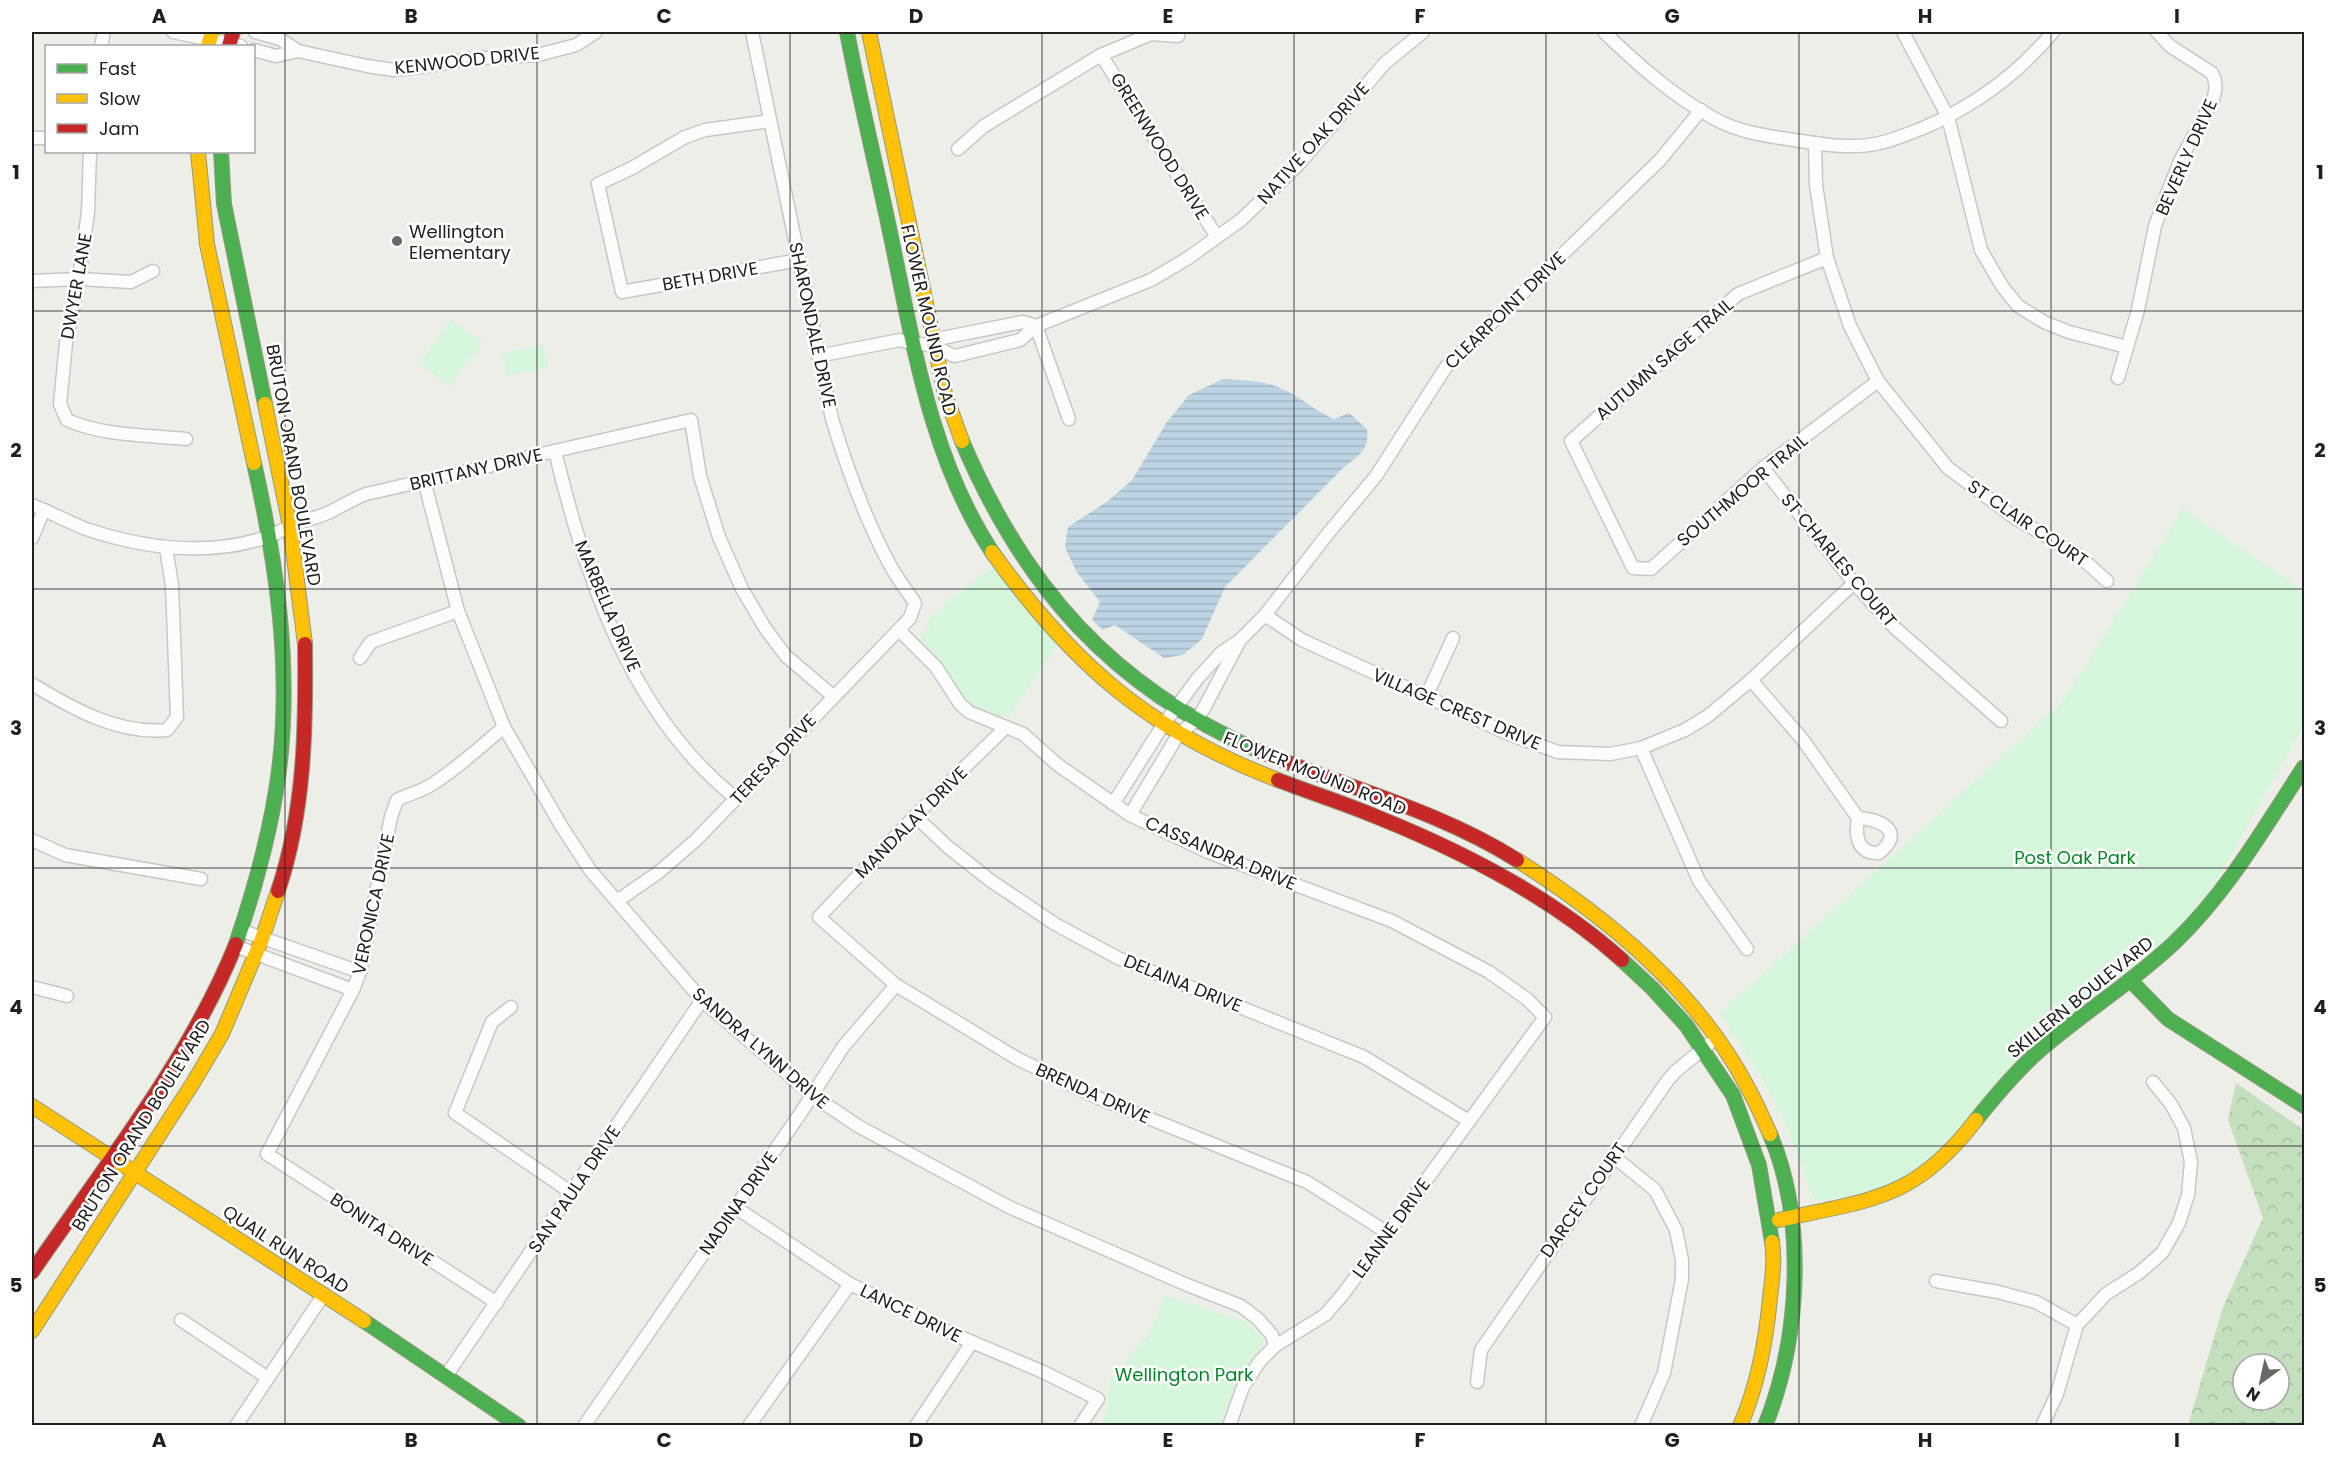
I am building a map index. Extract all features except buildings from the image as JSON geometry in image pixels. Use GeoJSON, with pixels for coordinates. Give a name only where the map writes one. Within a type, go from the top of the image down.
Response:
{"type":"FeatureCollection","features":[{"type":"Feature","properties":{"kind":"main road","name":"FLOWER MOUND ROAD"},"geometry":{"type":"LineString","coordinates":[[847,32],[912,345],[927,405],[952,481],[976,527],[1009,574],[1083,662],[1106,682],[1178,735],[1246,768],[1389,821],[1504,877],[1563,915],[1623,961],[1671,1009],[1704,1047],[1737,1102],[1763,1177],[1774,1260],[1768,1326],[1760,1365],[1747,1412],[1740,1425]]}},
{"type":"Feature","properties":{"kind":"main road","name":"FLOWER MOUND ROAD"},"geometry":{"type":"LineString","coordinates":[[869,32],[945,394],[971,469],[1004,530],[1030,570],[1071,620],[1115,663],[1195,721],[1238,742],[1439,821],[1510,855],[1572,896],[1627,940],[1676,987],[1719,1038],[1742,1075],[1773,1141],[1787,1191],[1794,1259],[1790,1334],[1783,1372],[1765,1425]]}},
{"type":"Feature","properties":{"kind":"main road","name":"BRUTON ORAND BOULEVARD"},"geometry":{"type":"LineString","coordinates":[[32,1272],[156,1092],[215,992],[235,946],[253,893],[268,835],[280,762],[284,662],[280,605],[265,512],[207,244],[198,153]]}},
{"type":"Feature","properties":{"kind":"main road","name":"BRUTON ORAND BOULEVARD"},"geometry":{"type":"LineString","coordinates":[[32,1331],[193,1083],[222,1034],[262,939],[280,885],[293,833],[306,720],[305,641],[290,526],[224,204],[221,153]]}},
{"type":"Feature","properties":{"kind":"main road","name":"SKILLERN BOULEVARD"},"geometry":{"type":"LineString","coordinates":[[1769,1222],[1878,1200],[1912,1183],[1941,1161],[2020,1068],[2174,944],[2213,902],[2304,766]]}},
{"type":"Feature","properties":{"kind":"main road"},"geometry":{"type":"LineString","coordinates":[[2130,980],[2168,1019],[2304,1106]]}},
{"type":"Feature","properties":{"kind":"main road","name":"QUAIL RUN ROAD"},"geometry":{"type":"LineString","coordinates":[[32,1106],[324,1294],[519,1425]]}},
{"type":"Feature","properties":{"kind":"street"},"geometry":{"type":"LineString","coordinates":[[173,32],[233,42]]}},
{"type":"Feature","properties":{"kind":"street","name":"KENWOOD DRIVE"},"geometry":{"type":"LineString","coordinates":[[255,32],[279,39],[298,51],[368,66],[394,69],[467,59],[538,55],[576,45],[596,32]]}},
{"type":"Feature","properties":{"kind":"street","name":"SHARONDALE DRIVE"},"geometry":{"type":"LineString","coordinates":[[752,32],[832,418],[846,465],[890,565],[915,603]]}},
{"type":"Feature","properties":{"kind":"street","name":"NATIVE OAK DRIVE"},"geometry":{"type":"LineString","coordinates":[[818,356],[900,340],[912,345],[934,346],[945,354],[955,356],[1020,340],[1036,326],[1151,280],[1188,258],[1241,220],[1299,164],[1384,63],[1423,32]]}},
{"type":"Feature","properties":{"kind":"street"},"geometry":{"type":"LineString","coordinates":[[1604,32],[1654,79],[1715,119],[1741,130],[1815,143],[1862,145],[1876,144],[1899,137],[1948,117],[1988,94],[2034,54],[2053,32]]}},
{"type":"Feature","properties":{"kind":"street"},"geometry":{"type":"LineString","coordinates":[[1903,32],[1920,60],[1948,117],[1981,250],[1990,269],[2007,293],[2018,306],[2044,322],[2069,332],[2127,347]]}},
{"type":"Feature","properties":{"kind":"street","name":"BEVERLY DRIVE"},"geometry":{"type":"LineString","coordinates":[[2118,378],[2162,207],[2180,161],[2216,89],[2216,80],[2212,73],[2170,46],[2157,32]]}},
{"type":"Feature","properties":{"kind":"street"},"geometry":{"type":"LineString","coordinates":[[958,149],[984,126],[1101,55],[1151,34],[1178,36]]}},
{"type":"Feature","properties":{"kind":"street","name":"KENWOOD DRIVE"},"geometry":{"type":"LineString","coordinates":[[255,50],[276,56],[298,51]]}},
{"type":"Feature","properties":{"kind":"street","name":"GREENWOOD DRIVE"},"geometry":{"type":"LineString","coordinates":[[1101,55],[1217,237]]}},
{"type":"Feature","properties":{"kind":"street","name":"CLEARPOINT DRIVE"},"geometry":{"type":"LineString","coordinates":[[1113,804],[1175,708],[1221,653],[1240,640],[1265,615],[1390,458],[1446,366],[1660,160],[1701,110]]}},
{"type":"Feature","properties":{"kind":"street","name":"BETH DRIVE"},"geometry":{"type":"LineString","coordinates":[[770,121],[705,130],[685,137],[632,168],[598,184],[622,292],[799,260]]}},
{"type":"Feature","properties":{"kind":"street","name":"ST CLAIR COURT"},"geometry":{"type":"LineString","coordinates":[[1815,143],[1816,185],[1827,258],[1850,326],[1878,381],[1948,468],[2015,518],[2078,555],[2107,581]]}},
{"type":"Feature","properties":{"kind":"street","name":"DWYER LANE"},"geometry":{"type":"LineString","coordinates":[[90,153],[88,212],[79,279],[66,343],[60,404],[67,420],[82,426],[186,439]]}},
{"type":"Feature","properties":{"kind":"street","name":"AUTUMN SAGE TRAIL"},"geometry":{"type":"LineString","coordinates":[[1633,568],[1571,441],[1738,294],[1827,258]]}},
{"type":"Feature","properties":{"kind":"street"},"geometry":{"type":"LineString","coordinates":[[32,281],[79,279],[131,282],[153,271]]}},
{"type":"Feature","properties":{"kind":"street","name":"NATIVE OAK DRIVE"},"geometry":{"type":"LineString","coordinates":[[934,346],[942,338],[1023,322],[1036,326]]}},
{"type":"Feature","properties":{"kind":"street"},"geometry":{"type":"LineString","coordinates":[[1036,326],[1069,419]]}},
{"type":"Feature","properties":{"kind":"street","name":"SOUTHMOOR TRAIL"},"geometry":{"type":"LineString","coordinates":[[1633,568],[1651,569],[1763,468],[1878,381]]}},
{"type":"Feature","properties":{"kind":"street","name":"BRITTANY DRIVE"},"geometry":{"type":"LineString","coordinates":[[32,505],[85,528],[131,542],[166,548],[200,549],[236,546],[282,532],[290,526],[320,516],[366,494],[691,420],[700,476],[718,537],[742,590],[765,628],[786,656],[833,696]]}},
{"type":"Feature","properties":{"kind":"street","name":"MARBELLA DRIVE"},"geometry":{"type":"LineString","coordinates":[[555,451],[568,506],[619,644],[648,698],[681,746],[711,779],[736,799]]}},
{"type":"Feature","properties":{"kind":"street","name":"ST CHARLES COURT"},"geometry":{"type":"LineString","coordinates":[[1763,468],[1854,583],[1894,627],[2001,721]]}},
{"type":"Feature","properties":{"kind":"street","name":"SANDRA LYNN DRIVE"},"geometry":{"type":"LineString","coordinates":[[424,480],[458,611],[504,727],[562,827],[590,870],[702,1000],[812,1095],[858,1126],[1009,1207],[1241,1306],[1258,1319],[1272,1335],[1275,1346]]}},
{"type":"Feature","properties":{"kind":"street"},"geometry":{"type":"LineString","coordinates":[[32,538],[44,510]]}},
{"type":"Feature","properties":{"kind":"street"},"geometry":{"type":"LineString","coordinates":[[32,684],[72,708],[102,721],[154,731],[167,730],[177,717],[172,585],[166,548]]}},
{"type":"Feature","properties":{"kind":"street","name":"VILLAGE CREST DRIVE"},"geometry":{"type":"LineString","coordinates":[[1265,615],[1302,640],[1511,735],[1558,752],[1610,754],[1641,748],[1685,729],[1708,716],[1751,680],[1854,583]]}},
{"type":"Feature","properties":{"kind":"street","name":"TERESA DRIVE"},"geometry":{"type":"LineString","coordinates":[[617,901],[659,872],[696,840],[899,630],[910,618],[915,603]]}},
{"type":"Feature","properties":{"kind":"street"},"geometry":{"type":"LineString","coordinates":[[360,658],[371,642],[458,611]]}},
{"type":"Feature","properties":{"kind":"street","name":"CASSANDRA DRIVE"},"geometry":{"type":"LineString","coordinates":[[899,630],[936,667],[960,704],[969,712],[1023,734],[1058,765],[1130,815],[1200,848],[1392,921],[1489,972],[1527,999],[1545,1017]]}},
{"type":"Feature","properties":{"kind":"street"},"geometry":{"type":"LineString","coordinates":[[1426,697],[1454,638]]}},
{"type":"Feature","properties":{"kind":"street","name":"CLEARPOINT DRIVE"},"geometry":{"type":"LineString","coordinates":[[1130,815],[1178,735],[1195,721],[1240,640]]}},
{"type":"Feature","properties":{"kind":"street"},"geometry":{"type":"LineString","coordinates":[[1751,680],[1803,740],[1858,818]]}},
{"type":"Feature","properties":{"kind":"street","name":"VERONICA DRIVE"},"geometry":{"type":"LineString","coordinates":[[267,1154],[353,990],[360,972],[391,817],[397,800],[428,787],[447,775],[504,727]]}},
{"type":"Feature","properties":{"kind":"street","name":"MANDALAY DRIVE"},"geometry":{"type":"LineString","coordinates":[[819,917],[915,816],[1005,728]]}},
{"type":"Feature","properties":{"kind":"street"},"geometry":{"type":"LineString","coordinates":[[1641,748],[1699,881],[1747,949]]}},
{"type":"Feature","properties":{"kind":"street","name":"DELAINA DRIVE"},"geometry":{"type":"LineString","coordinates":[[915,816],[948,847],[991,881],[1055,924],[1118,958],[1364,1057],[1469,1121]]}},
{"type":"Feature","properties":{"kind":"street"},"geometry":{"type":"LineString","coordinates":[[32,840],[65,855],[201,879]]}},
{"type":"Feature","properties":{"kind":"street","name":"BRENDA DRIVE"},"geometry":{"type":"LineString","coordinates":[[819,917],[896,985],[1018,1059],[1096,1097],[1307,1182],[1388,1233]]}},
{"type":"Feature","properties":{"kind":"street"},"geometry":{"type":"LineString","coordinates":[[240,930],[360,972]]}},
{"type":"Feature","properties":{"kind":"street"},"geometry":{"type":"LineString","coordinates":[[235,946],[353,990]]}},
{"type":"Feature","properties":{"kind":"street","name":"NADINA DRIVE"},"geometry":{"type":"LineString","coordinates":[[584,1425],[843,1047],[896,985]]}},
{"type":"Feature","properties":{"kind":"street"},"geometry":{"type":"LineString","coordinates":[[32,987],[67,996]]}},
{"type":"Feature","properties":{"kind":"street","name":"SAN PAULA DRIVE"},"geometry":{"type":"LineString","coordinates":[[446,1376],[702,1000]]}},
{"type":"Feature","properties":{"kind":"street"},"geometry":{"type":"LineString","coordinates":[[511,1007],[492,1022],[455,1113],[572,1193]]}},
{"type":"Feature","properties":{"kind":"street","name":"LEANNE DRIVE"},"geometry":{"type":"LineString","coordinates":[[1229,1425],[1244,1387],[1260,1361],[1275,1346],[1325,1315],[1344,1293],[1545,1017]]}},
{"type":"Feature","properties":{"kind":"street","name":"DARCEY COURT"},"geometry":{"type":"LineString","coordinates":[[1477,1382],[1481,1350],[1613,1156],[1668,1080],[1704,1047],[1719,1038]]}},
{"type":"Feature","properties":{"kind":"street"},"geometry":{"type":"LineString","coordinates":[[2042,1425],[2058,1394],[2077,1325],[2106,1294],[2139,1273],[2162,1252],[2179,1222],[2185,1204],[2191,1162],[2184,1128],[2171,1104],[2153,1082]]}},
{"type":"Feature","properties":{"kind":"street","name":"BONITA DRIVE"},"geometry":{"type":"LineString","coordinates":[[267,1154],[496,1303]]}},
{"type":"Feature","properties":{"kind":"street"},"geometry":{"type":"LineString","coordinates":[[1613,1156],[1655,1190],[1676,1230],[1682,1260],[1682,1279],[1664,1373],[1641,1425]]}},
{"type":"Feature","properties":{"kind":"street","name":"LANCE DRIVE"},"geometry":{"type":"LineString","coordinates":[[735,1207],[850,1284],[1098,1399],[1080,1425]]}},
{"type":"Feature","properties":{"kind":"street"},"geometry":{"type":"LineString","coordinates":[[1936,1281],[1998,1292],[2036,1302],[2077,1325]]}},
{"type":"Feature","properties":{"kind":"street"},"geometry":{"type":"LineString","coordinates":[[749,1425],[850,1284]]}},
{"type":"Feature","properties":{"kind":"street"},"geometry":{"type":"LineString","coordinates":[[236,1425],[324,1294]]}},
{"type":"Feature","properties":{"kind":"street"},"geometry":{"type":"LineString","coordinates":[[181,1320],[268,1378]]}},
{"type":"Feature","properties":{"kind":"street"},"geometry":{"type":"LineString","coordinates":[[915,1425],[972,1342]]}},
{"type":"Feature","properties":{"kind":"green space"},"geometry":{"type":"Polygon","coordinates":[[[451,320],[482,343],[450,386],[419,363],[451,320]]]}},
{"type":"Feature","properties":{"kind":"green space"},"geometry":{"type":"Polygon","coordinates":[[[544,345],[548,368],[507,376],[502,353],[544,345]]]}},
{"type":"Feature","properties":{"kind":"green space","name":"Post Oak Park"},"geometry":{"type":"Polygon","coordinates":[[[2183,509],[2304,591],[2304,726],[2214,885],[2173,936],[1942,1149],[1906,1177],[1875,1193],[1815,1201],[1784,1120],[1761,1076],[1720,1013],[2064,700],[2183,509]]]}},
{"type":"Feature","properties":{"kind":"green space"},"geometry":{"type":"Polygon","coordinates":[[[993,567],[1058,644],[1009,717],[978,713],[961,694],[943,664],[920,639],[929,627],[927,621],[932,615],[940,613],[948,601],[993,567]]]}},
{"type":"Feature","properties":{"kind":"green space"},"geometry":{"type":"Polygon","coordinates":[[[2236,1083],[2304,1130],[2304,1425],[2188,1425],[2223,1307],[2263,1218],[2228,1120],[2236,1083]]]}},
{"type":"Feature","properties":{"kind":"green space","name":"Wellington Park"},"geometry":{"type":"Polygon","coordinates":[[[1165,1295],[1246,1321],[1265,1341],[1236,1383],[1220,1425],[1102,1425],[1108,1407],[1109,1381],[1150,1333],[1165,1295]]]}},
{"type":"Feature","properties":{"kind":"water"},"geometry":{"type":"Polygon","coordinates":[[[1223,379],[1256,381],[1275,386],[1334,419],[1349,413],[1367,429],[1367,442],[1362,452],[1343,468],[1225,587],[1202,639],[1183,655],[1164,658],[1115,625],[1103,630],[1092,620],[1100,602],[1076,571],[1065,547],[1068,527],[1108,501],[1132,480],[1167,422],[1189,395],[1223,379]]]}},
{"type":"Feature","properties":{"kind":"traffic: fast"},"geometry":{"type":"LineString","coordinates":[[847,32],[927,400],[953,478],[992,552]]}},
{"type":"Feature","properties":{"kind":"traffic: fast"},"geometry":{"type":"LineString","coordinates":[[221,153],[224,204],[265,404]]}},
{"type":"Feature","properties":{"kind":"traffic: fast"},"geometry":{"type":"LineString","coordinates":[[962,441],[987,494],[1014,542],[1044,586],[1079,627],[1117,663],[1159,696],[1207,725],[1259,751]]}},
{"type":"Feature","properties":{"kind":"traffic: fast"},"geometry":{"type":"LineString","coordinates":[[236,944],[268,832],[277,785],[283,724],[284,686],[275,574],[254,463]]}},
{"type":"Feature","properties":{"kind":"traffic: fast"},"geometry":{"type":"LineString","coordinates":[[1976,1120],[2006,1084],[2040,1050],[2142,970],[2175,942],[2194,922],[2229,880],[2304,767]]}},
{"type":"Feature","properties":{"kind":"traffic: fast"},"geometry":{"type":"LineString","coordinates":[[1622,960],[1686,1025],[1733,1095],[1759,1165],[1772,1242]]}},
{"type":"Feature","properties":{"kind":"traffic: fast"},"geometry":{"type":"LineString","coordinates":[[2130,980],[2168,1019],[2304,1106]]}},
{"type":"Feature","properties":{"kind":"traffic: fast"},"geometry":{"type":"LineString","coordinates":[[1765,1426],[1786,1356],[1795,1280],[1790,1204],[1782,1168],[1770,1134]]}},
{"type":"Feature","properties":{"kind":"traffic: fast"},"geometry":{"type":"LineString","coordinates":[[364,1321],[519,1426]]}},
{"type":"Feature","properties":{"kind":"traffic: slow"},"geometry":{"type":"LineString","coordinates":[[208,45],[212,32]]}},
{"type":"Feature","properties":{"kind":"traffic: slow"},"geometry":{"type":"LineString","coordinates":[[869,32],[945,394],[962,441]]}},
{"type":"Feature","properties":{"kind":"traffic: slow"},"geometry":{"type":"LineString","coordinates":[[198,153],[207,244],[254,463]]}},
{"type":"Feature","properties":{"kind":"traffic: slow"},"geometry":{"type":"LineString","coordinates":[[265,404],[290,526],[305,644]]}},
{"type":"Feature","properties":{"kind":"traffic: slow"},"geometry":{"type":"LineString","coordinates":[[992,552],[1052,628],[1117,690],[1152,716],[1190,739],[1232,761],[1278,780]]}},
{"type":"Feature","properties":{"kind":"traffic: slow"},"geometry":{"type":"LineString","coordinates":[[1517,860],[1551,882],[1617,932],[1648,959],[1676,989],[1727,1053],[1748,1088],[1770,1134]]}},
{"type":"Feature","properties":{"kind":"traffic: slow"},"geometry":{"type":"LineString","coordinates":[[32,1331],[193,1083],[222,1034],[262,939],[278,891]]}},
{"type":"Feature","properties":{"kind":"traffic: slow"},"geometry":{"type":"LineString","coordinates":[[32,1106],[364,1321]]}},
{"type":"Feature","properties":{"kind":"traffic: slow"},"geometry":{"type":"LineString","coordinates":[[1779,1220],[1865,1200],[1889,1193],[1911,1182],[1954,1147],[1976,1120]]}},
{"type":"Feature","properties":{"kind":"traffic: slow"},"geometry":{"type":"LineString","coordinates":[[1740,1426],[1752,1395],[1763,1347],[1773,1270],[1772,1242]]}},
{"type":"Feature","properties":{"kind":"traffic: jam"},"geometry":{"type":"LineString","coordinates":[[229,45],[233,32]]}},
{"type":"Feature","properties":{"kind":"traffic: jam"},"geometry":{"type":"LineString","coordinates":[[278,891],[287,861],[299,799],[304,737],[305,644]]}},
{"type":"Feature","properties":{"kind":"traffic: jam"},"geometry":{"type":"LineString","coordinates":[[1259,751],[1423,813],[1487,842],[1517,860]]}},
{"type":"Feature","properties":{"kind":"traffic: jam"},"geometry":{"type":"LineString","coordinates":[[1278,780],[1377,817],[1474,861],[1537,896],[1595,937],[1622,960]]}},
{"type":"Feature","properties":{"kind":"traffic: jam"},"geometry":{"type":"LineString","coordinates":[[32,1272],[170,1071],[217,987],[236,944]]}},
{"type":"Feature","properties":{"kind":"place","name":"Wellington Elementary"},"geometry":{"type":"Point","coordinates":[397,241]}}]}
